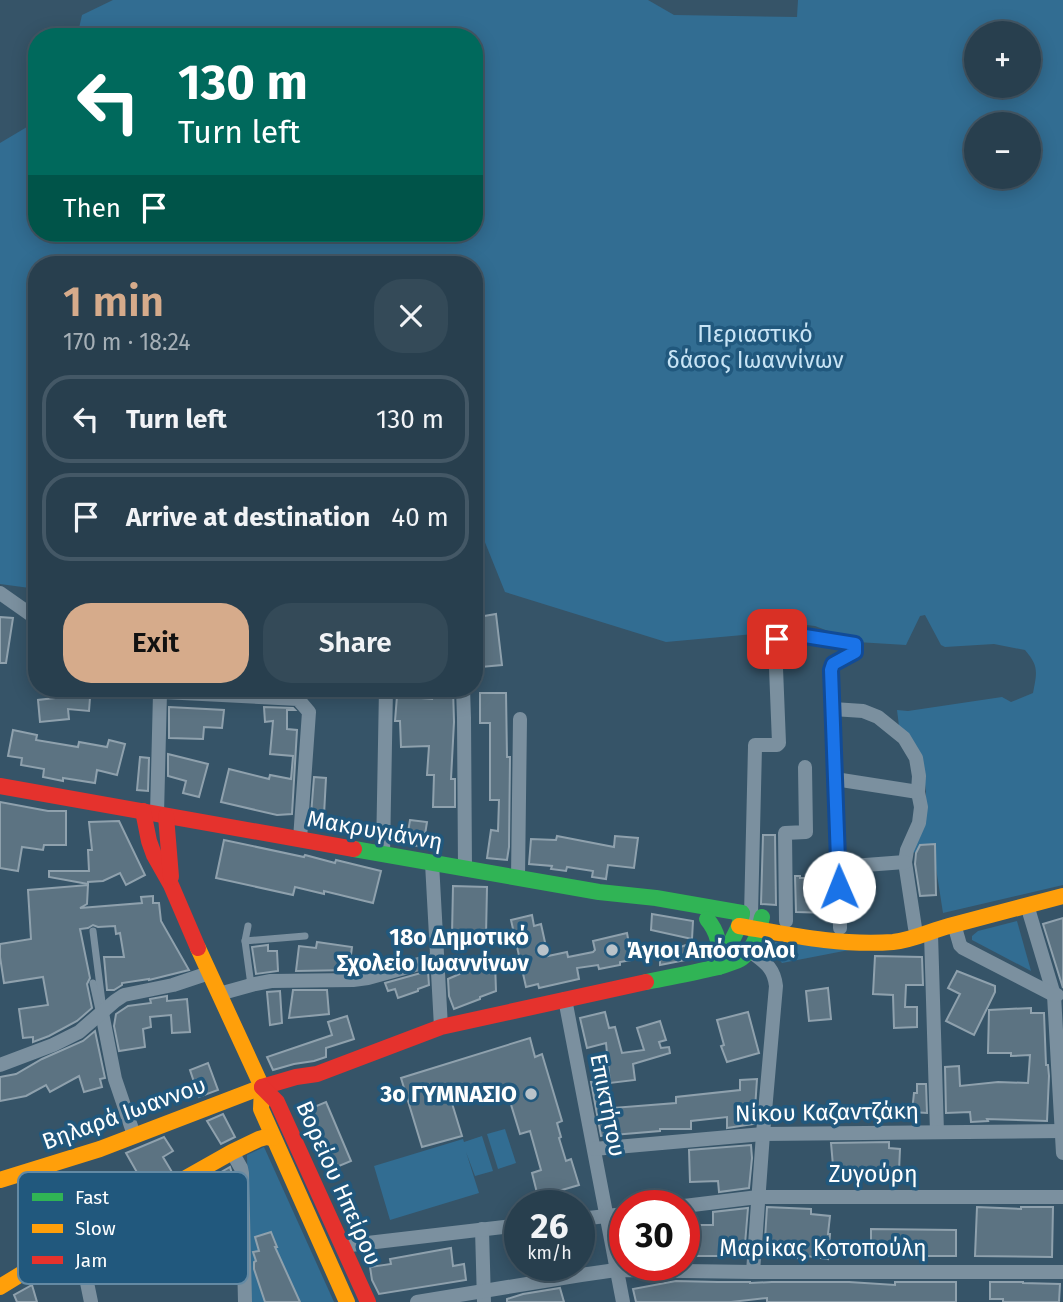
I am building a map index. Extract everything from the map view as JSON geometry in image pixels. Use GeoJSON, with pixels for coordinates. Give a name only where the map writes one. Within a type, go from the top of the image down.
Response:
{"type":"FeatureCollection","features":[{"type":"Feature","properties":{"kind":"main road","name":"Μακρυγιάννη"},"geometry":{"type":"LineString","coordinates":[[0,786],[599,892],[656,898],[751,920],[808,938],[850,942],[898,940],[1063,896]]}},
{"type":"Feature","properties":{"kind":"main road","name":"Βορείου Ηπείρου"},"geometry":{"type":"LineString","coordinates":[[156,814],[149,841],[262,1087],[277,1102],[368,1302]]}},
{"type":"Feature","properties":{"kind":"main road","name":"Βορείου Ηπείρου"},"geometry":{"type":"LineString","coordinates":[[156,814],[171,885]]}},
{"type":"Feature","properties":{"kind":"main road","name":"Μακρυγιάννη"},"geometry":{"type":"LineString","coordinates":[[599,892],[663,911],[707,919],[786,920],[840,928],[888,930],[943,928]]}},
{"type":"Feature","properties":{"kind":"main road"},"geometry":{"type":"LineString","coordinates":[[707,919],[718,936],[719,967]]}},
{"type":"Feature","properties":{"kind":"main road"},"geometry":{"type":"LineString","coordinates":[[261,1109],[299,1091],[317,1074],[441,1027],[737,962],[750,951],[751,920]]}},
{"type":"Feature","properties":{"kind":"main road"},"geometry":{"type":"LineString","coordinates":[[719,967],[751,920]]}},
{"type":"Feature","properties":{"kind":"main road","name":"Βηλαρά Ιωαννου"},"geometry":{"type":"LineString","coordinates":[[28,1172],[262,1087],[317,1074]]}},
{"type":"Feature","properties":{"kind":"main road","name":"Βορείου Ηπείρου"},"geometry":{"type":"LineString","coordinates":[[262,1087],[261,1109],[347,1302]]}},
{"type":"Feature","properties":{"kind":"main road"},"geometry":{"type":"LineString","coordinates":[[197,1172],[266,1137],[299,1149]]}},
{"type":"Feature","properties":{"kind":"main road","name":"Βηλαρά Ιωαννου"},"geometry":{"type":"LineString","coordinates":[[0,1180],[18,1175]]}},
{"type":"Feature","properties":{"kind":"main road"},"geometry":{"type":"LineString","coordinates":[[0,1287],[18,1276]]}},
{"type":"Feature","properties":{"kind":"street"},"geometry":{"type":"LineString","coordinates":[[2,594],[28,613]]}},
{"type":"Feature","properties":{"kind":"street"},"geometry":{"type":"LineString","coordinates":[[751,920],[755,745],[779,743],[775,643],[777,639],[805,636],[855,644],[855,652],[833,664],[831,670],[840,928]]}},
{"type":"Feature","properties":{"kind":"street"},"geometry":{"type":"LineString","coordinates":[[156,814],[160,697]]}},
{"type":"Feature","properties":{"kind":"street"},"geometry":{"type":"LineString","coordinates":[[252,697],[298,699],[309,712],[300,839]]}},
{"type":"Feature","properties":{"kind":"street"},"geometry":{"type":"LineString","coordinates":[[383,854],[386,697]]}},
{"type":"Feature","properties":{"kind":"street"},"geometry":{"type":"LineString","coordinates":[[463,697],[465,869]]}},
{"type":"Feature","properties":{"kind":"street"},"geometry":{"type":"LineString","coordinates":[[833,709],[863,712],[878,717],[904,738],[916,758],[921,815],[905,862],[915,928]]}},
{"type":"Feature","properties":{"kind":"street"},"geometry":{"type":"LineString","coordinates":[[518,878],[520,719]]}},
{"type":"Feature","properties":{"kind":"street"},"geometry":{"type":"LineString","coordinates":[[786,920],[785,833],[806,832],[805,767]]}},
{"type":"Feature","properties":{"kind":"street"},"geometry":{"type":"LineString","coordinates":[[835,779],[918,792]]}},
{"type":"Feature","properties":{"kind":"street"},"geometry":{"type":"LineString","coordinates":[[839,867],[905,862]]}},
{"type":"Feature","properties":{"kind":"street"},"geometry":{"type":"LineString","coordinates":[[432,863],[441,1027]]}},
{"type":"Feature","properties":{"kind":"street"},"geometry":{"type":"LineString","coordinates":[[1027,905],[1059,995],[1063,1153]]}},
{"type":"Feature","properties":{"kind":"street"},"geometry":{"type":"LineString","coordinates":[[943,928],[963,948],[1059,995]]}},
{"type":"Feature","properties":{"kind":"street"},"geometry":{"type":"LineString","coordinates":[[937,1132],[943,928]]}},
{"type":"Feature","properties":{"kind":"street"},"geometry":{"type":"LineString","coordinates":[[750,951],[775,975],[776,992],[753,1272]]}},
{"type":"Feature","properties":{"kind":"street"},"geometry":{"type":"LineString","coordinates":[[219,994],[271,981],[361,979],[437,959]]}},
{"type":"Feature","properties":{"kind":"street"},"geometry":{"type":"LineString","coordinates":[[0,1065],[66,1039],[85,1028],[124,995],[180,983],[209,973]]}},
{"type":"Feature","properties":{"kind":"street","name":"Επικτήτου"},"geometry":{"type":"LineString","coordinates":[[565,999],[609,1233]]}},
{"type":"Feature","properties":{"kind":"street"},"geometry":{"type":"LineString","coordinates":[[102,1013],[115,1079],[134,1135]]}},
{"type":"Feature","properties":{"kind":"street","name":"Νίκου Καζαντζάκη"},"geometry":{"type":"LineString","coordinates":[[594,1149],[763,1134],[1062,1131]]}},
{"type":"Feature","properties":{"kind":"street"},"geometry":{"type":"LineString","coordinates":[[232,1152],[242,1172]]}},
{"type":"Feature","properties":{"kind":"street","name":"Ζυγούρη"},"geometry":{"type":"LineString","coordinates":[[700,1204],[758,1196],[1063,1197]]}},
{"type":"Feature","properties":{"kind":"street"},"geometry":{"type":"LineString","coordinates":[[595,1218],[609,1217]]}},
{"type":"Feature","properties":{"kind":"street"},"geometry":{"type":"LineString","coordinates":[[342,1246],[504,1227]]}},
{"type":"Feature","properties":{"kind":"street"},"geometry":{"type":"LineString","coordinates":[[482,1229],[483,1297]]}},
{"type":"Feature","properties":{"kind":"street","name":"Μαρίκας Κοτοπούλη"},"geometry":{"type":"LineString","coordinates":[[416,1302],[483,1297],[609,1271]]}},
{"type":"Feature","properties":{"kind":"street","name":"Μαρίκας Κοτοπούλη"},"geometry":{"type":"LineString","coordinates":[[700,1271],[1063,1272]]}},
{"type":"Feature","properties":{"kind":"street","name":"Επικτήτου"},"geometry":{"type":"LineString","coordinates":[[618,1281],[622,1302]]}},
{"type":"Feature","properties":{"kind":"street"},"geometry":{"type":"LineString","coordinates":[[87,1284],[91,1302]]}},
{"type":"Feature","properties":{"kind":"street"},"geometry":{"type":"LineString","coordinates":[[245,1284],[245,1302]]}},
{"type":"Feature","properties":{"kind":"lane"},"geometry":{"type":"LineString","coordinates":[[248,926],[245,941],[251,985]]}},
{"type":"Feature","properties":{"kind":"lane"},"geometry":{"type":"LineString","coordinates":[[93,931],[102,1013]]}},
{"type":"Feature","properties":{"kind":"lane"},"geometry":{"type":"LineString","coordinates":[[245,941],[305,936]]}},
{"type":"Feature","properties":{"kind":"lane"},"geometry":{"type":"LineString","coordinates":[[93,983],[102,1013]]}},
{"type":"Feature","properties":{"kind":"green space","name":"Περιαστικό δάσος Ιωαννίνων"},"geometry":{"type":"Polygon","coordinates":[[[113,0],[648,0],[674,15],[797,17],[798,0],[1063,0],[1063,885],[943,913],[933,849],[911,853],[926,803],[926,791],[924,776],[899,726],[897,710],[908,711],[1002,697],[1011,702],[1033,693],[1036,670],[1025,650],[994,644],[945,647],[941,645],[925,615],[920,616],[906,645],[857,642],[815,626],[798,624],[754,634],[666,642],[505,592],[483,537],[483,256],[28,256],[28,588],[0,584],[0,143],[28,126],[28,242],[483,242],[483,28],[79,28],[82,15],[113,0]]]}},
{"type":"Feature","properties":{"kind":"green space"},"geometry":{"type":"Polygon","coordinates":[[[1017,921],[1031,971],[972,940],[972,936],[978,931],[1017,921]]]}},
{"type":"Feature","properties":{"kind":"green space"},"geometry":{"type":"Polygon","coordinates":[[[768,942],[849,950],[782,963],[776,956],[765,951],[768,942]]]}},
{"type":"Feature","properties":{"kind":"green space"},"geometry":{"type":"Polygon","coordinates":[[[505,1129],[516,1163],[498,1169],[487,1134],[505,1129]]]}},
{"type":"Feature","properties":{"kind":"green space"},"geometry":{"type":"Polygon","coordinates":[[[482,1136],[493,1171],[475,1176],[466,1152],[479,1193],[390,1220],[374,1166],[463,1139],[464,1142],[482,1136]]]}},
{"type":"Feature","properties":{"kind":"green space"},"geometry":{"type":"Polygon","coordinates":[[[264,1147],[334,1302],[250,1302],[247,1155],[264,1147]]]}},
{"type":"Feature","properties":{"kind":"building"},"geometry":{"type":"Polygon","coordinates":[[[496,614],[502,665],[483,667],[483,616],[496,614]]]}},
{"type":"Feature","properties":{"kind":"building"},"geometry":{"type":"Polygon","coordinates":[[[0,617],[13,618],[6,663],[0,663],[0,617]]]}},
{"type":"Feature","properties":{"kind":"building"},"geometry":{"type":"Polygon","coordinates":[[[483,693],[506,693],[507,757],[510,757],[507,860],[487,858],[491,830],[498,831],[499,800],[490,800],[490,723],[480,723],[480,697],[483,697],[483,693]]]}},
{"type":"Feature","properties":{"kind":"building"},"geometry":{"type":"Polygon","coordinates":[[[397,697],[453,697],[451,779],[455,779],[455,807],[433,807],[434,775],[427,775],[429,746],[401,747],[400,721],[395,721],[397,697]]]}},
{"type":"Feature","properties":{"kind":"building"},"geometry":{"type":"Polygon","coordinates":[[[90,698],[89,711],[68,709],[69,719],[40,722],[38,700],[90,698]]]}},
{"type":"Feature","properties":{"kind":"building"},"geometry":{"type":"Polygon","coordinates":[[[169,707],[224,710],[222,728],[204,727],[203,739],[169,738],[169,707]]]}},
{"type":"Feature","properties":{"kind":"building"},"geometry":{"type":"Polygon","coordinates":[[[264,707],[295,710],[287,710],[287,729],[297,730],[292,814],[277,815],[221,802],[229,769],[269,779],[270,775],[291,779],[293,756],[270,754],[273,721],[265,722],[264,707]]]}},
{"type":"Feature","properties":{"kind":"building"},"geometry":{"type":"Polygon","coordinates":[[[13,730],[37,735],[36,740],[78,747],[79,742],[107,747],[109,740],[125,744],[117,775],[97,770],[95,783],[43,777],[44,769],[21,765],[22,758],[8,756],[13,730]]]}},
{"type":"Feature","properties":{"kind":"building"},"geometry":{"type":"Polygon","coordinates":[[[168,754],[208,764],[199,797],[183,793],[186,781],[168,776],[168,754]]]}},
{"type":"Feature","properties":{"kind":"building"},"geometry":{"type":"Polygon","coordinates":[[[140,757],[149,758],[148,791],[137,790],[140,757]]]}},
{"type":"Feature","properties":{"kind":"building"},"geometry":{"type":"Polygon","coordinates":[[[314,777],[326,778],[324,815],[311,815],[314,777]]]}},
{"type":"Feature","properties":{"kind":"building"},"geometry":{"type":"Polygon","coordinates":[[[0,802],[48,811],[66,811],[66,845],[44,845],[43,850],[22,847],[18,871],[0,868],[0,802]]]}},
{"type":"Feature","properties":{"kind":"building"},"geometry":{"type":"Polygon","coordinates":[[[410,820],[427,822],[423,847],[406,844],[410,820]]]}},
{"type":"Feature","properties":{"kind":"building"},"geometry":{"type":"Polygon","coordinates":[[[119,821],[145,875],[126,885],[120,873],[88,884],[49,877],[49,871],[89,871],[88,850],[92,850],[89,822],[119,821]]]}},
{"type":"Feature","properties":{"kind":"building"},"geometry":{"type":"Polygon","coordinates":[[[763,835],[775,835],[776,905],[761,904],[763,835]]]}},
{"type":"Feature","properties":{"kind":"building"},"geometry":{"type":"Polygon","coordinates":[[[557,836],[614,847],[615,836],[638,838],[634,868],[608,865],[606,879],[592,877],[593,871],[567,867],[566,871],[551,869],[552,866],[529,864],[531,839],[556,840],[557,836]]]}},
{"type":"Feature","properties":{"kind":"building"},"geometry":{"type":"Polygon","coordinates":[[[224,840],[381,871],[373,903],[295,887],[293,895],[216,878],[224,840]]]}},
{"type":"Feature","properties":{"kind":"building"},"geometry":{"type":"Polygon","coordinates":[[[935,844],[936,895],[920,896],[916,853],[920,845],[935,844]]]}},
{"type":"Feature","properties":{"kind":"building"},"geometry":{"type":"Polygon","coordinates":[[[795,876],[830,878],[830,913],[796,912],[795,876]]]}},
{"type":"Feature","properties":{"kind":"building"},"geometry":{"type":"Polygon","coordinates":[[[88,885],[87,904],[80,908],[142,903],[141,897],[153,896],[153,903],[159,903],[161,921],[189,970],[149,980],[122,983],[114,990],[107,990],[104,957],[124,957],[120,933],[116,934],[115,926],[93,925],[80,929],[90,978],[87,984],[92,1008],[77,1021],[33,1042],[33,1037],[23,1038],[19,1009],[48,1005],[43,977],[4,983],[0,944],[31,939],[28,890],[88,885]]]}},
{"type":"Feature","properties":{"kind":"building"},"geometry":{"type":"Polygon","coordinates":[[[453,886],[487,887],[486,936],[452,935],[453,886]]]}},
{"type":"Feature","properties":{"kind":"building"},"geometry":{"type":"Polygon","coordinates":[[[652,914],[693,921],[692,939],[651,930],[652,914]]]}},
{"type":"Feature","properties":{"kind":"building"},"geometry":{"type":"Polygon","coordinates":[[[532,915],[534,926],[541,924],[548,956],[567,952],[568,957],[593,952],[593,941],[627,933],[632,960],[599,969],[598,965],[577,968],[579,979],[539,988],[538,984],[526,987],[511,920],[532,915]]]}},
{"type":"Feature","properties":{"kind":"building"},"geometry":{"type":"Polygon","coordinates":[[[1063,918],[1063,988],[1043,924],[1063,918]]]}},
{"type":"Feature","properties":{"kind":"building"},"geometry":{"type":"Polygon","coordinates":[[[317,942],[352,947],[349,970],[296,971],[299,946],[316,948],[317,942]]]}},
{"type":"Feature","properties":{"kind":"building"},"geometry":{"type":"Polygon","coordinates":[[[692,943],[691,959],[660,965],[660,954],[692,943]]]}},
{"type":"Feature","properties":{"kind":"building"},"geometry":{"type":"Polygon","coordinates":[[[268,945],[268,951],[277,951],[278,971],[256,974],[252,947],[268,945]]]}},
{"type":"Feature","properties":{"kind":"building"},"geometry":{"type":"Polygon","coordinates":[[[875,956],[922,957],[923,985],[906,985],[905,1007],[917,1007],[917,1027],[894,1028],[893,995],[873,994],[875,956]]]}},
{"type":"Feature","properties":{"kind":"building"},"geometry":{"type":"Polygon","coordinates":[[[487,962],[495,962],[496,991],[454,1009],[449,996],[448,979],[487,962]]]}},
{"type":"Feature","properties":{"kind":"building"},"geometry":{"type":"Polygon","coordinates":[[[428,971],[429,985],[418,991],[398,998],[395,989],[388,991],[385,983],[428,971]]]}},
{"type":"Feature","properties":{"kind":"building"},"geometry":{"type":"Polygon","coordinates":[[[957,971],[995,986],[995,992],[974,1035],[946,1021],[960,994],[948,988],[957,971]]]}},
{"type":"Feature","properties":{"kind":"building"},"geometry":{"type":"Polygon","coordinates":[[[828,988],[831,1019],[809,1021],[806,991],[828,988]]]}},
{"type":"Feature","properties":{"kind":"building"},"geometry":{"type":"Polygon","coordinates":[[[293,990],[327,990],[329,1014],[289,1018],[293,990]]]}},
{"type":"Feature","properties":{"kind":"building"},"geometry":{"type":"Polygon","coordinates":[[[280,991],[282,1023],[270,1025],[267,992],[280,991]]]}},
{"type":"Feature","properties":{"kind":"building"},"geometry":{"type":"Polygon","coordinates":[[[167,996],[167,1001],[187,999],[190,1032],[172,1033],[171,1015],[150,1017],[151,1027],[143,1029],[145,1047],[119,1051],[114,1026],[116,1014],[128,1006],[151,1003],[150,999],[167,996]]]}},
{"type":"Feature","properties":{"kind":"building"},"geometry":{"type":"Polygon","coordinates":[[[1031,1008],[1031,1013],[1044,1013],[1046,1065],[1049,1076],[1047,1121],[987,1119],[988,1121],[971,1122],[970,1112],[946,1113],[945,1067],[959,1066],[960,1086],[998,1082],[1028,1083],[1030,1055],[988,1053],[989,1010],[1031,1008]]]}},
{"type":"Feature","properties":{"kind":"building"},"geometry":{"type":"Polygon","coordinates":[[[605,1012],[609,1028],[615,1027],[622,1053],[644,1050],[637,1028],[660,1021],[666,1040],[659,1042],[661,1048],[669,1047],[670,1053],[633,1064],[635,1080],[610,1083],[606,1043],[587,1048],[580,1018],[605,1012]]]}},
{"type":"Feature","properties":{"kind":"building"},"geometry":{"type":"Polygon","coordinates":[[[748,1012],[759,1053],[727,1062],[721,1046],[724,1045],[717,1020],[748,1012]]]}},
{"type":"Feature","properties":{"kind":"building"},"geometry":{"type":"Polygon","coordinates":[[[347,1016],[354,1039],[326,1048],[326,1057],[273,1070],[267,1057],[332,1035],[328,1022],[347,1016]]]}},
{"type":"Feature","properties":{"kind":"building"},"geometry":{"type":"Polygon","coordinates":[[[95,1031],[105,1078],[100,1079],[102,1087],[84,1092],[79,1076],[50,1092],[46,1085],[26,1096],[0,1101],[0,1077],[16,1074],[83,1041],[95,1031]]]}},
{"type":"Feature","properties":{"kind":"building"},"geometry":{"type":"Polygon","coordinates":[[[530,1038],[535,1057],[542,1054],[562,1121],[557,1123],[561,1137],[559,1138],[566,1161],[571,1159],[579,1185],[562,1190],[536,1190],[532,1173],[541,1170],[530,1131],[520,1134],[505,1085],[451,1100],[462,1136],[422,1147],[401,1078],[530,1038]]]}},
{"type":"Feature","properties":{"kind":"building"},"geometry":{"type":"Polygon","coordinates":[[[208,1063],[218,1090],[199,1097],[190,1070],[208,1063]]]}},
{"type":"Feature","properties":{"kind":"building"},"geometry":{"type":"Polygon","coordinates":[[[757,1079],[754,1124],[727,1128],[727,1117],[691,1121],[691,1129],[660,1129],[601,1136],[591,1082],[609,1080],[610,1104],[613,1104],[613,1108],[676,1103],[676,1097],[740,1090],[740,1080],[757,1079]]]}},
{"type":"Feature","properties":{"kind":"building"},"geometry":{"type":"Polygon","coordinates":[[[917,1084],[926,1084],[927,1113],[912,1112],[917,1084]]]}},
{"type":"Feature","properties":{"kind":"building"},"geometry":{"type":"Polygon","coordinates":[[[326,1102],[351,1161],[327,1171],[302,1112],[326,1102]]]}},
{"type":"Feature","properties":{"kind":"building"},"geometry":{"type":"Polygon","coordinates":[[[223,1114],[235,1137],[221,1144],[207,1121],[223,1114]]]}},
{"type":"Feature","properties":{"kind":"building"},"geometry":{"type":"Polygon","coordinates":[[[164,1137],[173,1151],[163,1157],[172,1172],[137,1172],[126,1153],[164,1137]]]}},
{"type":"Feature","properties":{"kind":"building"},"geometry":{"type":"Polygon","coordinates":[[[889,1142],[889,1148],[900,1149],[899,1171],[871,1169],[834,1177],[831,1143],[889,1142]]]}},
{"type":"Feature","properties":{"kind":"building"},"geometry":{"type":"Polygon","coordinates":[[[751,1145],[749,1188],[719,1192],[718,1181],[690,1182],[689,1150],[751,1145]]]}},
{"type":"Feature","properties":{"kind":"building"},"geometry":{"type":"Polygon","coordinates":[[[767,1207],[811,1209],[811,1214],[830,1216],[828,1259],[764,1255],[767,1207]]]}},
{"type":"Feature","properties":{"kind":"building"},"geometry":{"type":"Polygon","coordinates":[[[977,1207],[1053,1207],[1052,1257],[975,1256],[977,1207]]]}},
{"type":"Feature","properties":{"kind":"building"},"geometry":{"type":"Polygon","coordinates":[[[748,1208],[744,1256],[700,1256],[700,1225],[713,1225],[713,1212],[748,1208]]]}},
{"type":"Feature","properties":{"kind":"building"},"geometry":{"type":"Polygon","coordinates":[[[871,1229],[956,1230],[956,1256],[871,1256],[871,1229]]]}},
{"type":"Feature","properties":{"kind":"building"},"geometry":{"type":"Polygon","coordinates":[[[271,1232],[300,1302],[265,1302],[254,1269],[256,1261],[253,1252],[259,1251],[255,1237],[271,1232]]]}},
{"type":"Feature","properties":{"kind":"building"},"geometry":{"type":"Polygon","coordinates":[[[451,1248],[453,1266],[464,1264],[466,1280],[379,1294],[372,1280],[370,1267],[391,1264],[390,1259],[451,1248]]]}},
{"type":"Feature","properties":{"kind":"building"},"geometry":{"type":"Polygon","coordinates":[[[676,1281],[849,1282],[895,1285],[895,1282],[956,1282],[956,1302],[767,1302],[767,1298],[731,1302],[636,1302],[633,1289],[676,1281]]]}},
{"type":"Feature","properties":{"kind":"building"},"geometry":{"type":"Polygon","coordinates":[[[990,1282],[1060,1284],[1059,1302],[1003,1302],[1003,1299],[990,1299],[990,1282]]]}},
{"type":"Feature","properties":{"kind":"building"},"geometry":{"type":"Polygon","coordinates":[[[32,1285],[37,1302],[17,1302],[14,1295],[32,1285]]]}},
{"type":"Feature","properties":{"kind":"building"},"geometry":{"type":"Polygon","coordinates":[[[560,1288],[564,1302],[507,1302],[507,1299],[523,1294],[560,1288]]]}},
{"type":"Feature","properties":{"kind":"traffic: fast"},"geometry":{"type":"LineString","coordinates":[[354,849],[599,892],[656,898],[742,913]]}},
{"type":"Feature","properties":{"kind":"traffic: fast"},"geometry":{"type":"LineString","coordinates":[[719,967],[742,914]]}},
{"type":"Feature","properties":{"kind":"traffic: fast"},"geometry":{"type":"LineString","coordinates":[[646,982],[737,961],[753,944],[762,917]]}},
{"type":"Feature","properties":{"kind":"traffic: fast"},"geometry":{"type":"LineString","coordinates":[[707,919],[717,939],[719,961]]}},
{"type":"Feature","properties":{"kind":"traffic: slow"},"geometry":{"type":"LineString","coordinates":[[739,926],[835,941],[893,942],[1063,896]]}},
{"type":"Feature","properties":{"kind":"traffic: slow"},"geometry":{"type":"LineString","coordinates":[[26,1172],[100,1149],[262,1087],[198,948]]}},
{"type":"Feature","properties":{"kind":"traffic: slow"},"geometry":{"type":"LineString","coordinates":[[262,1087],[261,1109],[347,1302]]}},
{"type":"Feature","properties":{"kind":"traffic: slow"},"geometry":{"type":"LineString","coordinates":[[197,1172],[259,1139],[273,1138]]}},
{"type":"Feature","properties":{"kind":"traffic: slow"},"geometry":{"type":"LineString","coordinates":[[0,1180],[18,1174]]}},
{"type":"Feature","properties":{"kind":"traffic: slow"},"geometry":{"type":"LineString","coordinates":[[0,1287],[18,1276]]}},
{"type":"Feature","properties":{"kind":"traffic: jam"},"geometry":{"type":"LineString","coordinates":[[0,786],[354,849]]}},
{"type":"Feature","properties":{"kind":"traffic: jam"},"geometry":{"type":"LineString","coordinates":[[143,811],[154,855],[171,885],[198,948]]}},
{"type":"Feature","properties":{"kind":"traffic: jam"},"geometry":{"type":"LineString","coordinates":[[166,816],[171,877]]}},
{"type":"Feature","properties":{"kind":"traffic: jam"},"geometry":{"type":"LineString","coordinates":[[262,1087],[317,1074],[441,1027],[646,982]]}},
{"type":"Feature","properties":{"kind":"traffic: jam"},"geometry":{"type":"LineString","coordinates":[[262,1087],[277,1102],[368,1302]]}},
{"type":"Feature","properties":{"kind":"place","name":"18ο Δημοτικό Σχολείο Ιωαννίνων"},"geometry":{"type":"Point","coordinates":[543,950]}},
{"type":"Feature","properties":{"kind":"place","name":"Άγιοι Απόστολοι"},"geometry":{"type":"Point","coordinates":[612,950]}},
{"type":"Feature","properties":{"kind":"place","name":"3ο ΓΥΜΝΑΣΙΟ"},"geometry":{"type":"Point","coordinates":[531,1094]}},
{"type":"Feature","properties":{"kind":"route"},"geometry":{"type":"LineString","coordinates":[[777,639],[805,636],[855,644],[855,652],[833,664],[831,670],[839,887]]}}]}
